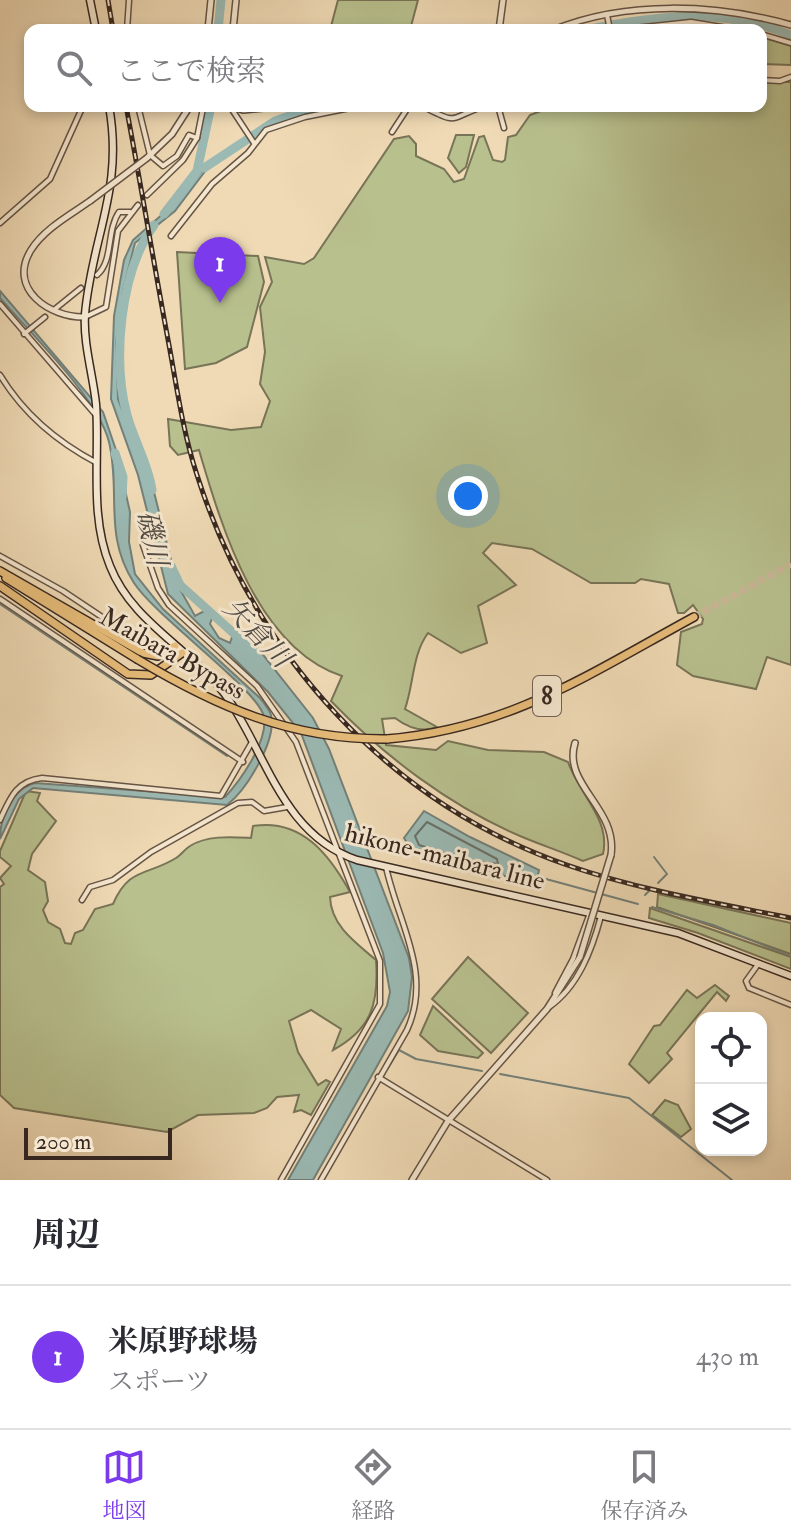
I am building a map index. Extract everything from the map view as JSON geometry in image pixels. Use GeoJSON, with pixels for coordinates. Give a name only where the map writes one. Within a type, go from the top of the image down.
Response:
{"type":"FeatureCollection","features":[{"type":"Feature","properties":{"kind":"highway","name":"8"},"geometry":{"type":"LineString","coordinates":[[0,573],[143,653],[158,656],[175,646]]}},
{"type":"Feature","properties":{"kind":"highway","name":"Maibara Bypass"},"geometry":{"type":"LineString","coordinates":[[0,573],[191,692],[253,719],[309,734],[387,739],[454,731],[493,720],[532,704],[694,617]]}},
{"type":"Feature","properties":{"kind":"highway"},"geometry":{"type":"LineString","coordinates":[[0,586],[128,674],[151,675],[182,653]]}},
{"type":"Feature","properties":{"kind":"main road"},"geometry":{"type":"LineString","coordinates":[[90,0],[95,24]]}},
{"type":"Feature","properties":{"kind":"main road","name":"hikone-maibara line"},"geometry":{"type":"LineString","coordinates":[[109,112],[114,171],[109,209],[93,261],[85,317],[97,416],[98,516],[110,566],[139,612],[214,682],[253,744],[287,807],[307,831],[338,853],[678,933],[791,976]]}},
{"type":"Feature","properties":{"kind":"street"},"geometry":{"type":"LineString","coordinates":[[127,24],[129,0]]}},
{"type":"Feature","properties":{"kind":"street"},"geometry":{"type":"LineString","coordinates":[[209,24],[211,0]]}},
{"type":"Feature","properties":{"kind":"street"},"geometry":{"type":"LineString","coordinates":[[234,24],[236,0]]}},
{"type":"Feature","properties":{"kind":"street"},"geometry":{"type":"LineString","coordinates":[[500,24],[503,0]]}},
{"type":"Feature","properties":{"kind":"street"},"geometry":{"type":"LineString","coordinates":[[576,24],[607,16],[689,5],[791,25]]}},
{"type":"Feature","properties":{"kind":"street"},"geometry":{"type":"LineString","coordinates":[[607,16],[609,24]]}},
{"type":"Feature","properties":{"kind":"street"},"geometry":{"type":"LineString","coordinates":[[672,24],[703,24]]}},
{"type":"Feature","properties":{"kind":"street"},"geometry":{"type":"LineString","coordinates":[[767,36],[791,43]]}},
{"type":"Feature","properties":{"kind":"street"},"geometry":{"type":"LineString","coordinates":[[767,80],[780,81],[791,77]]}},
{"type":"Feature","properties":{"kind":"street"},"geometry":{"type":"LineString","coordinates":[[0,223],[50,179],[80,112]]}},
{"type":"Feature","properties":{"kind":"street"},"geometry":{"type":"LineString","coordinates":[[139,112],[149,157],[163,166],[177,156],[189,135],[197,138]]}},
{"type":"Feature","properties":{"kind":"street"},"geometry":{"type":"LineString","coordinates":[[138,205],[118,231],[106,307],[85,317],[58,315],[40,305],[27,287],[25,275],[30,251],[38,241],[149,157],[172,134],[186,112]]}},
{"type":"Feature","properties":{"kind":"street"},"geometry":{"type":"LineString","coordinates":[[147,195],[183,160],[197,138],[202,112]]}},
{"type":"Feature","properties":{"kind":"street"},"geometry":{"type":"LineString","coordinates":[[233,112],[254,143]]}},
{"type":"Feature","properties":{"kind":"street"},"geometry":{"type":"LineString","coordinates":[[171,236],[212,184],[266,130],[334,112]]}},
{"type":"Feature","properties":{"kind":"street"},"geometry":{"type":"LineString","coordinates":[[392,132],[405,112]]}},
{"type":"Feature","properties":{"kind":"street"},"geometry":{"type":"LineString","coordinates":[[432,112],[442,118],[453,119],[470,112]]}},
{"type":"Feature","properties":{"kind":"street"},"geometry":{"type":"LineString","coordinates":[[500,112],[504,128]]}},
{"type":"Feature","properties":{"kind":"street"},"geometry":{"type":"LineString","coordinates":[[97,275],[105,265],[113,221],[119,212],[130,212]]}},
{"type":"Feature","properties":{"kind":"street"},"geometry":{"type":"LineString","coordinates":[[55,309],[81,288]]}},
{"type":"Feature","properties":{"kind":"street"},"geometry":{"type":"LineString","coordinates":[[0,304],[97,416]]}},
{"type":"Feature","properties":{"kind":"street"},"geometry":{"type":"LineString","coordinates":[[26,333],[45,317]]}},
{"type":"Feature","properties":{"kind":"street"},"geometry":{"type":"LineString","coordinates":[[0,375],[24,411],[78,453],[97,463]]}},
{"type":"Feature","properties":{"kind":"street"},"geometry":{"type":"LineString","coordinates":[[143,545],[158,588],[169,605],[257,686],[296,742],[374,942],[382,994],[281,1180]]}},
{"type":"Feature","properties":{"kind":"street"},"geometry":{"type":"LineString","coordinates":[[0,556],[63,591],[132,637],[144,633]]}},
{"type":"Feature","properties":{"kind":"street"},"geometry":{"type":"LineString","coordinates":[[0,599],[243,762]]}},
{"type":"Feature","properties":{"kind":"street"},"geometry":{"type":"LineString","coordinates":[[412,1180],[448,1121],[547,1009],[580,957],[611,855],[610,826],[574,769],[575,743]]}},
{"type":"Feature","properties":{"kind":"street"},"geometry":{"type":"LineString","coordinates":[[0,820],[16,789],[27,781],[42,778],[221,796],[253,744]]}},
{"type":"Feature","properties":{"kind":"street"},"geometry":{"type":"LineString","coordinates":[[82,900],[90,887],[113,880],[151,852],[238,803],[252,802],[264,811],[287,807]]}},
{"type":"Feature","properties":{"kind":"street"},"geometry":{"type":"LineString","coordinates":[[321,1180],[414,1014],[418,968],[383,866]]}},
{"type":"Feature","properties":{"kind":"street"},"geometry":{"type":"LineString","coordinates":[[547,1009],[573,959],[591,912]]}},
{"type":"Feature","properties":{"kind":"street"},"geometry":{"type":"LineString","coordinates":[[547,1009],[565,995],[576,978],[602,914]]}},
{"type":"Feature","properties":{"kind":"street"},"geometry":{"type":"LineString","coordinates":[[759,963],[746,981],[749,988],[791,1005]]}},
{"type":"Feature","properties":{"kind":"street"},"geometry":{"type":"LineString","coordinates":[[378,1077],[547,1180]]}},
{"type":"Feature","properties":{"kind":"green space"},"geometry":{"type":"Polygon","coordinates":[[[338,0],[418,0],[412,24],[332,24],[338,0]]]}},
{"type":"Feature","properties":{"kind":"green space"},"geometry":{"type":"Polygon","coordinates":[[[767,39],[791,46],[791,65],[767,64],[767,39]]]}},
{"type":"Feature","properties":{"kind":"green space"},"geometry":{"type":"Polygon","coordinates":[[[767,82],[791,82],[791,665],[767,657],[756,689],[693,676],[677,665],[681,632],[702,624],[703,619],[693,605],[684,613],[678,613],[669,584],[641,579],[635,583],[591,583],[532,549],[492,543],[483,553],[516,585],[478,606],[487,643],[461,653],[428,633],[416,660],[405,709],[437,727],[420,729],[395,718],[382,719],[386,745],[436,750],[448,741],[488,750],[544,752],[568,762],[598,818],[604,841],[603,854],[583,861],[494,824],[443,795],[373,741],[331,701],[342,676],[312,661],[287,640],[265,613],[232,548],[199,450],[178,455],[170,446],[168,419],[231,430],[261,427],[270,401],[260,384],[265,352],[260,307],[272,282],[265,257],[304,264],[314,258],[394,139],[409,136],[416,144],[416,156],[444,169],[454,182],[464,179],[479,137],[484,136],[493,160],[505,160],[508,137],[516,135],[530,115],[538,112],[767,112],[767,82]]]}},
{"type":"Feature","properties":{"kind":"green space"},"geometry":{"type":"Polygon","coordinates":[[[456,135],[474,135],[466,167],[459,173],[448,158],[456,135]]]}},
{"type":"Feature","properties":{"kind":"green space"},"geometry":{"type":"Polygon","coordinates":[[[177,252],[258,256],[264,282],[247,347],[216,363],[185,369],[177,252]]]}},
{"type":"Feature","properties":{"kind":"green space"},"geometry":{"type":"Polygon","coordinates":[[[26,791],[40,793],[37,801],[56,821],[32,854],[28,870],[45,882],[48,901],[43,910],[48,922],[60,929],[65,943],[71,944],[75,933],[83,930],[95,909],[113,904],[132,878],[166,864],[197,842],[251,838],[253,826],[270,825],[299,833],[323,852],[350,892],[330,897],[331,907],[346,933],[376,960],[376,989],[365,1024],[333,1050],[341,1029],[311,1010],[289,1021],[298,1052],[318,1085],[326,1080],[330,1082],[311,1115],[301,1110],[294,1112],[299,1095],[277,1097],[267,1108],[254,1113],[198,1115],[167,1132],[14,1108],[0,1095],[0,887],[4,884],[0,878],[11,866],[0,857],[0,851],[26,791]]]}},
{"type":"Feature","properties":{"kind":"green space"},"geometry":{"type":"Polygon","coordinates":[[[658,894],[791,923],[791,954],[657,907],[658,894]]]}},
{"type":"Feature","properties":{"kind":"green space"},"geometry":{"type":"Polygon","coordinates":[[[650,908],[791,957],[791,969],[698,933],[649,918],[650,908]]]}},
{"type":"Feature","properties":{"kind":"green space"},"geometry":{"type":"Polygon","coordinates":[[[468,957],[528,1013],[491,1053],[432,999],[468,957]]]}},
{"type":"Feature","properties":{"kind":"green space"},"geometry":{"type":"Polygon","coordinates":[[[715,985],[729,996],[726,1001],[717,992],[701,1012],[695,1012],[695,1019],[667,1053],[672,1059],[649,1083],[629,1064],[654,1026],[660,1025],[687,990],[697,998],[715,985]]]}},
{"type":"Feature","properties":{"kind":"green space"},"geometry":{"type":"Polygon","coordinates":[[[433,1006],[483,1053],[478,1058],[438,1051],[420,1035],[433,1006]]]}},
{"type":"Feature","properties":{"kind":"green space"},"geometry":{"type":"Polygon","coordinates":[[[665,1100],[678,1105],[691,1129],[681,1137],[652,1115],[665,1100]]]}},
{"type":"Feature","properties":{"kind":"water"},"geometry":{"type":"Polygon","coordinates":[[[212,162],[175,211],[135,243],[123,290],[116,343],[118,399],[154,492],[177,584],[195,616],[210,608],[214,613],[210,624],[219,638],[230,643],[237,622],[313,718],[329,749],[409,958],[412,977],[408,1011],[313,1180],[288,1180],[387,1006],[390,992],[383,953],[301,733],[268,692],[168,594],[138,475],[111,399],[114,316],[124,260],[133,240],[173,205],[212,162]]]}},
{"type":"Feature","properties":{"kind":"water"},"geometry":{"type":"Polygon","coordinates":[[[0,291],[103,412],[116,450],[130,512],[129,542],[135,574],[163,609],[260,698],[271,715],[272,726],[265,751],[251,777],[227,805],[33,788],[19,799],[0,839],[2,822],[9,805],[20,791],[35,783],[225,797],[258,748],[264,717],[245,690],[163,615],[134,583],[119,548],[112,460],[102,425],[78,387],[0,298],[0,291]]]}},
{"type":"Feature","properties":{"kind":"water"},"geometry":{"type":"Polygon","coordinates":[[[424,811],[539,870],[536,884],[414,853],[404,838],[424,811]]]}},
{"type":"Feature","properties":{"kind":"waterway","name":"矢倉川"},"geometry":{"type":"LineString","coordinates":[[219,24],[221,0]]}},
{"type":"Feature","properties":{"kind":"waterway"},"geometry":{"type":"LineString","coordinates":[[620,24],[689,16],[756,24]]}},
{"type":"Feature","properties":{"kind":"waterway"},"geometry":{"type":"LineString","coordinates":[[767,27],[791,35]]}},
{"type":"Feature","properties":{"kind":"waterway","name":"矢倉川"},"geometry":{"type":"LineString","coordinates":[[164,214],[197,171],[210,112]]}},
{"type":"Feature","properties":{"kind":"waterway"},"geometry":{"type":"LineString","coordinates":[[204,168],[275,121],[301,112]]}},
{"type":"Feature","properties":{"kind":"waterway","name":"矢倉川"},"geometry":{"type":"LineString","coordinates":[[152,490],[122,393],[120,343],[122,317],[133,267],[154,225]]}},
{"type":"Feature","properties":{"kind":"waterway","name":"磯川"},"geometry":{"type":"LineString","coordinates":[[115,453],[123,477],[122,497]]}},
{"type":"Feature","properties":{"kind":"waterway","name":"矢倉川"},"geometry":{"type":"LineString","coordinates":[[171,566],[180,585],[240,639]]}},
{"type":"Feature","properties":{"kind":"waterway"},"geometry":{"type":"LineString","coordinates":[[0,604],[227,756]]}},
{"type":"Feature","properties":{"kind":"waterway"},"geometry":{"type":"LineString","coordinates":[[654,857],[667,874],[658,883]]}},
{"type":"Feature","properties":{"kind":"waterway"},"geometry":{"type":"LineString","coordinates":[[535,876],[638,904]]}},
{"type":"Feature","properties":{"kind":"waterway"},"geometry":{"type":"LineString","coordinates":[[645,895],[651,889]]}},
{"type":"Feature","properties":{"kind":"waterway"},"geometry":{"type":"LineString","coordinates":[[652,907],[713,925],[791,956]]}},
{"type":"Feature","properties":{"kind":"waterway"},"geometry":{"type":"LineString","coordinates":[[388,1068],[399,1050],[416,1059],[482,1071]]}},
{"type":"Feature","properties":{"kind":"waterway"},"geometry":{"type":"LineString","coordinates":[[500,1074],[629,1098],[732,1180]]}},
{"type":"Feature","properties":{"kind":"tunnel"},"geometry":{"type":"LineString","coordinates":[[694,617],[791,564]]}},
{"type":"Feature","properties":{"kind":"railway"},"geometry":{"type":"LineString","coordinates":[[108,0],[112,24]]}},
{"type":"Feature","properties":{"kind":"railway"},"geometry":{"type":"LineString","coordinates":[[127,112],[192,459],[222,541],[254,603],[292,661],[336,714],[386,762],[442,803],[502,838],[567,865],[622,882],[791,918]]}},
{"type":"Feature","properties":{"kind":"place","name":"米原野球場"},"geometry":{"type":"Point","coordinates":[220,303]}}]}
